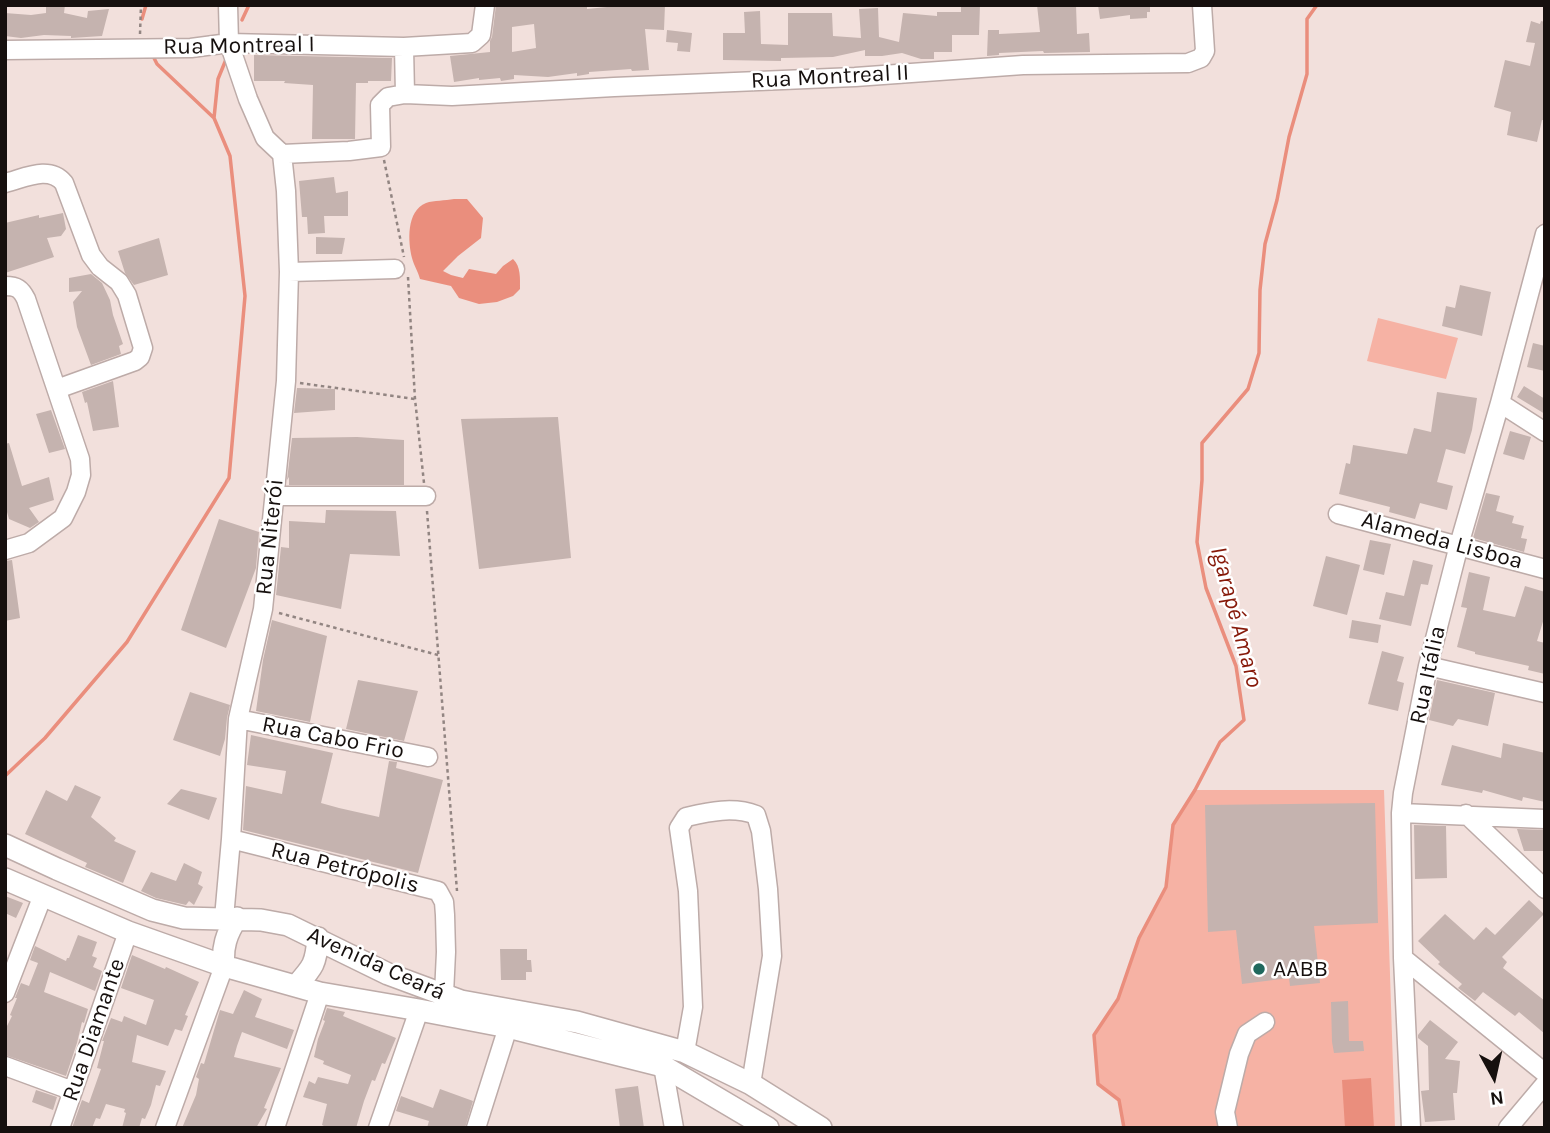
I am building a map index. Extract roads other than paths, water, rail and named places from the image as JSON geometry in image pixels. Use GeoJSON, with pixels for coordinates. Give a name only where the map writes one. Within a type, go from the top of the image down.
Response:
{"type":"FeatureCollection","features":[{"type":"Feature","properties":{"kind":"main road","name":"Avenida Ceará"},"geometry":{"type":"LineString","coordinates":[[5,845],[152,910],[184,918],[261,920],[288,925],[388,974],[461,1001],[577,1022],[685,1052],[751,1084],[821,1128]]}},
{"type":"Feature","properties":{"kind":"main road","name":"Avenida Ceará"},"geometry":{"type":"LineString","coordinates":[[5,879],[128,932],[224,966],[320,993],[509,1027],[666,1068],[768,1128]]}},
{"type":"Feature","properties":{"kind":"main road"},"geometry":{"type":"LineString","coordinates":[[224,966],[223,955],[230,918]]}},
{"type":"Feature","properties":{"kind":"main road"},"geometry":{"type":"LineString","coordinates":[[296,986],[317,958],[318,939]]}},
{"type":"Feature","properties":{"kind":"main road"},"geometry":{"type":"LineString","coordinates":[[666,1068],[710,1082],[794,1128]]}},
{"type":"Feature","properties":{"kind":"street"},"geometry":{"type":"LineString","coordinates":[[228,5],[229,43],[257,121],[265,138],[282,154],[381,147],[380,105],[388,97],[405,94],[404,47]]}},
{"type":"Feature","properties":{"kind":"street","name":"Rua Montreal I"},"geometry":{"type":"LineString","coordinates":[[5,50],[191,48],[229,43],[404,47],[472,43],[481,34],[485,5]]}},
{"type":"Feature","properties":{"kind":"street","name":"Rua Montreal II"},"geometry":{"type":"LineString","coordinates":[[405,94],[452,96],[855,77],[1023,65],[1188,63],[1202,58],[1205,51],[1202,5]]}},
{"type":"Feature","properties":{"kind":"street","name":"Rua Niterói"},"geometry":{"type":"LineString","coordinates":[[230,918],[231,839],[238,719],[263,609],[286,381],[289,271],[282,154]]}},
{"type":"Feature","properties":{"kind":"street"},"geometry":{"type":"LineString","coordinates":[[5,183],[42,173],[59,177],[64,183],[91,255],[100,267],[119,282],[127,295],[140,334],[143,348],[140,357],[135,361],[57,388]]}},
{"type":"Feature","properties":{"kind":"street","name":"Rua Itália"},"geometry":{"type":"LineString","coordinates":[[1411,1128],[1403,958],[1403,793],[1428,666],[1459,545],[1500,403],[1536,299],[1545,234]]}},
{"type":"Feature","properties":{"kind":"street"},"geometry":{"type":"LineString","coordinates":[[289,271],[403,268]]}},
{"type":"Feature","properties":{"kind":"street"},"geometry":{"type":"LineString","coordinates":[[5,286],[14,286],[22,291],[80,459],[81,475],[63,518],[29,543],[5,550]]}},
{"type":"Feature","properties":{"kind":"street"},"geometry":{"type":"LineString","coordinates":[[1500,403],[1545,432]]}},
{"type":"Feature","properties":{"kind":"street"},"geometry":{"type":"LineString","coordinates":[[275,496],[426,496]]}},
{"type":"Feature","properties":{"kind":"street","name":"Alameda Lisboa"},"geometry":{"type":"LineString","coordinates":[[1339,514],[1545,569]]}},
{"type":"Feature","properties":{"kind":"street"},"geometry":{"type":"LineString","coordinates":[[1428,666],[1545,693]]}},
{"type":"Feature","properties":{"kind":"street","name":"Rua Cabo Frio"},"geometry":{"type":"LineString","coordinates":[[238,719],[428,757]]}},
{"type":"Feature","properties":{"kind":"street"},"geometry":{"type":"LineString","coordinates":[[685,1052],[693,1007],[688,891],[679,828],[686,817],[710,811],[744,810],[756,815],[761,831],[772,956],[751,1084]]}},
{"type":"Feature","properties":{"kind":"street"},"geometry":{"type":"LineString","coordinates":[[1401,813],[1545,819]]}},
{"type":"Feature","properties":{"kind":"street"},"geometry":{"type":"LineString","coordinates":[[1466,814],[1545,889]]}},
{"type":"Feature","properties":{"kind":"street","name":"Rua Petrópolis"},"geometry":{"type":"LineString","coordinates":[[231,839],[438,891],[444,902],[445,915],[443,994]]}},
{"type":"Feature","properties":{"kind":"street"},"geometry":{"type":"LineString","coordinates":[[5,993],[43,895]]}},
{"type":"Feature","properties":{"kind":"street","name":"Rua Diamante"},"geometry":{"type":"LineString","coordinates":[[60,1128],[128,932]]}},
{"type":"Feature","properties":{"kind":"street"},"geometry":{"type":"LineString","coordinates":[[1403,958],[1545,1073]]}},
{"type":"Feature","properties":{"kind":"street"},"geometry":{"type":"LineString","coordinates":[[165,1128],[224,966]]}},
{"type":"Feature","properties":{"kind":"street"},"geometry":{"type":"LineString","coordinates":[[275,1128],[320,993]]}},
{"type":"Feature","properties":{"kind":"street"},"geometry":{"type":"LineString","coordinates":[[378,1128],[419,1010]]}},
{"type":"Feature","properties":{"kind":"street"},"geometry":{"type":"LineString","coordinates":[[1228,1128],[1225,1112],[1239,1054],[1247,1034],[1265,1022]]}},
{"type":"Feature","properties":{"kind":"street"},"geometry":{"type":"LineString","coordinates":[[476,1128],[509,1027]]}},
{"type":"Feature","properties":{"kind":"street"},"geometry":{"type":"LineString","coordinates":[[5,1066],[73,1091]]}},
{"type":"Feature","properties":{"kind":"street"},"geometry":{"type":"LineString","coordinates":[[666,1068],[674,1128]]}},
{"type":"Feature","properties":{"kind":"street"},"geometry":{"type":"LineString","coordinates":[[1508,1128],[1545,1084]]}},
{"type":"Feature","properties":{"kind":"waterway"},"geometry":{"type":"LineString","coordinates":[[142,19],[146,5]]}},
{"type":"Feature","properties":{"kind":"waterway"},"geometry":{"type":"LineString","coordinates":[[242,20],[249,5]]}},
{"type":"Feature","properties":{"kind":"waterway","name":"Igarapé Amaro"},"geometry":{"type":"LineString","coordinates":[[1124,1128],[1119,1100],[1098,1084],[1094,1035],[1118,999],[1139,938],[1166,887],[1173,825],[1220,742],[1244,720],[1236,666],[1206,588],[1197,542],[1202,443],[1248,389],[1259,353],[1260,290],[1265,244],[1289,137],[1307,74],[1307,19],[1317,5]]}},
{"type":"Feature","properties":{"kind":"waterway"},"geometry":{"type":"LineString","coordinates":[[5,776],[45,738],[127,642],[229,478],[245,296],[230,156],[214,118],[157,64],[152,54]]}},
{"type":"Feature","properties":{"kind":"waterway"},"geometry":{"type":"LineString","coordinates":[[214,118],[218,79],[227,57]]}},
{"type":"Feature","properties":{"kind":"place","name":"AABB"},"geometry":{"type":"Point","coordinates":[1259,969]}}]}
